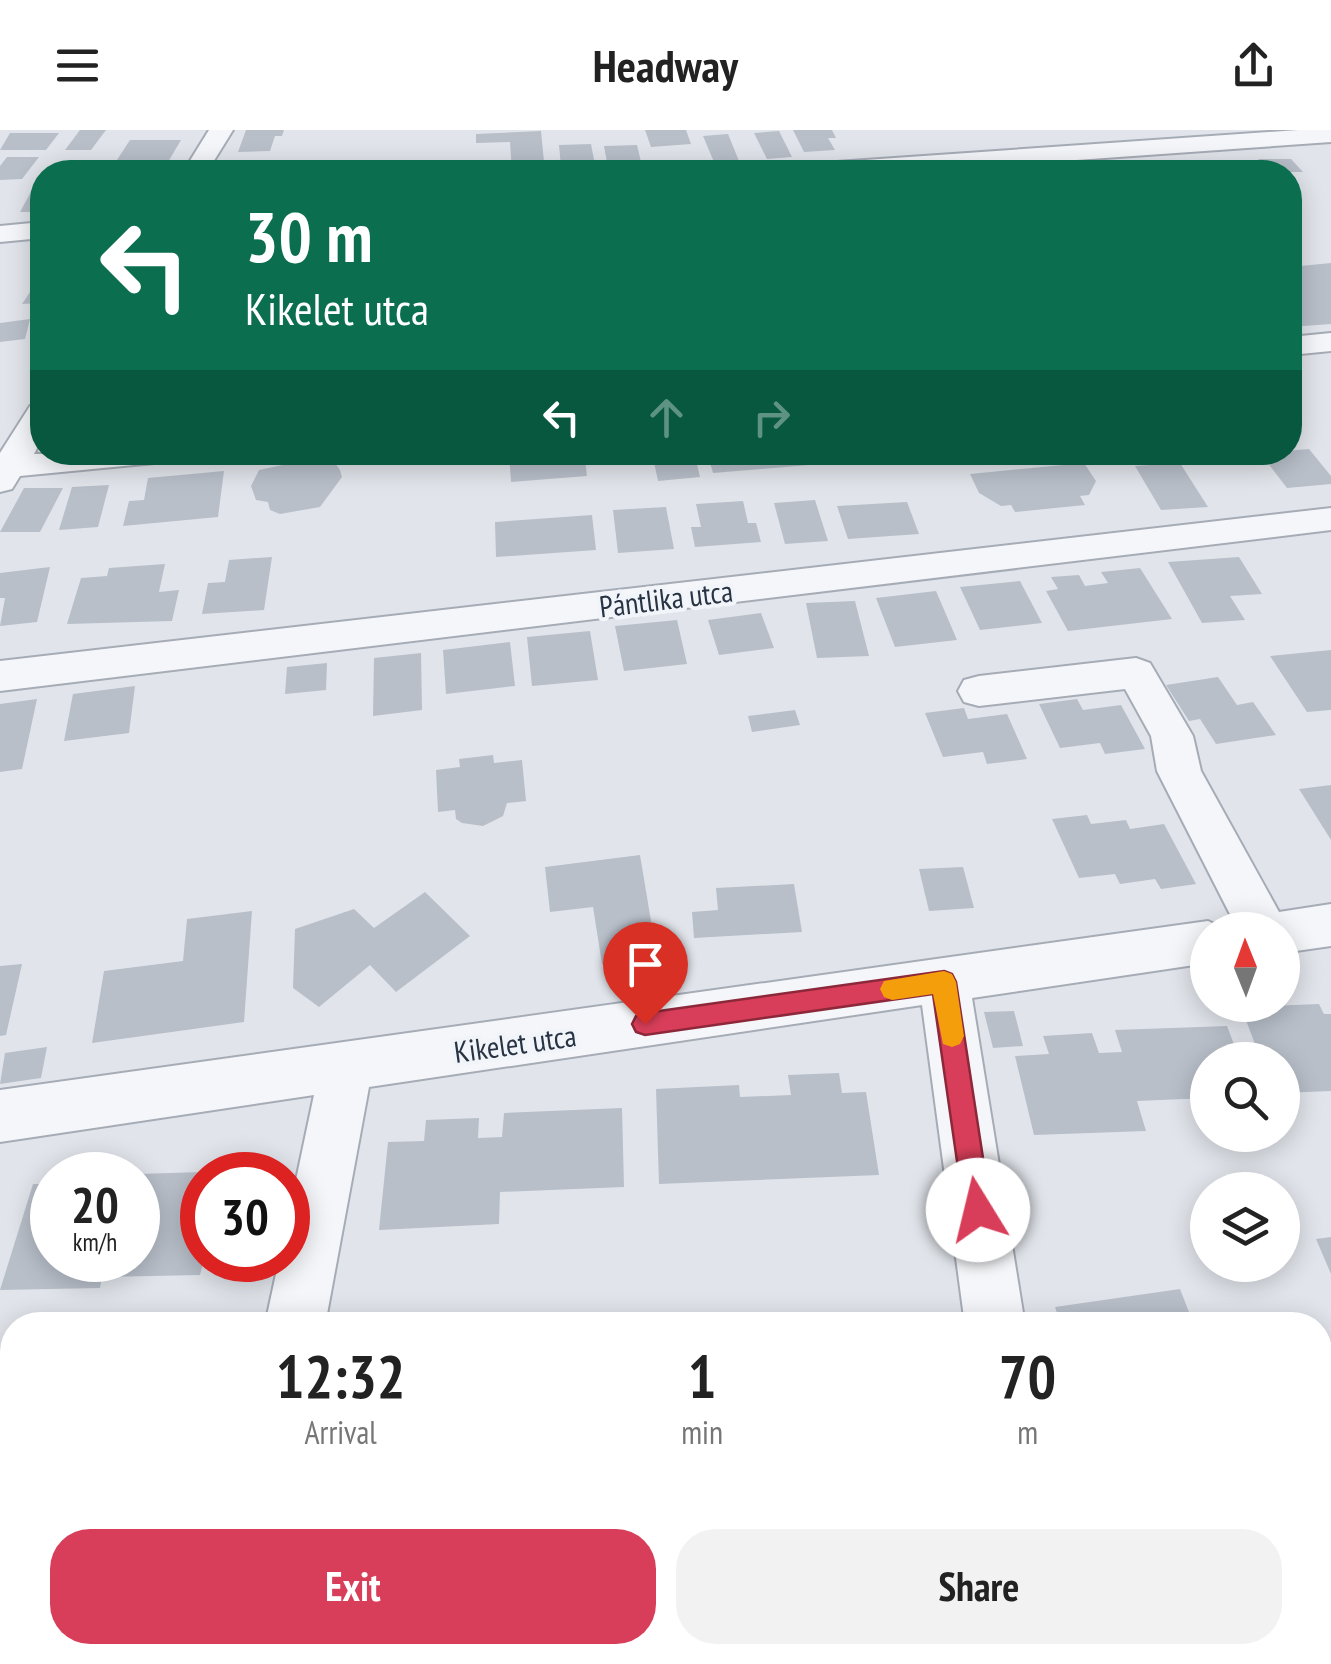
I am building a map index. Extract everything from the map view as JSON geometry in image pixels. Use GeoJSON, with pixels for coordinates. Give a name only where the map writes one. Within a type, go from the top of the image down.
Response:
{"type":"FeatureCollection","features":[{"type":"Feature","properties":{"kind":"street"},"geometry":{"type":"LineString","coordinates":[[202,160],[221,130]]}},
{"type":"Feature","properties":{"kind":"street"},"geometry":{"type":"LineString","coordinates":[[976,160],[1331,135]]}},
{"type":"Feature","properties":{"kind":"street"},"geometry":{"type":"LineString","coordinates":[[0,234],[30,231]]}},
{"type":"Feature","properties":{"kind":"street"},"geometry":{"type":"LineString","coordinates":[[1302,345],[1331,342]]}},
{"type":"Feature","properties":{"kind":"street"},"geometry":{"type":"LineString","coordinates":[[4,474],[30,432]]}},
{"type":"Feature","properties":{"kind":"street"},"geometry":{"type":"LineString","coordinates":[[4,474],[70,465]]}},
{"type":"Feature","properties":{"kind":"street","name":"Pántlika utca"},"geometry":{"type":"LineString","coordinates":[[0,676],[1331,519]]}},
{"type":"Feature","properties":{"kind":"street"},"geometry":{"type":"LineString","coordinates":[[979,691],[1136,674],[1172,736],[1179,771],[1253,912]]}},
{"type":"Feature","properties":{"kind":"street"},"geometry":{"type":"LineString","coordinates":[[1300,929],[1331,925]]}},
{"type":"Feature","properties":{"kind":"street","name":"Kikelet utca"},"geometry":{"type":"LineString","coordinates":[[0,1116],[1190,945]]}},
{"type":"Feature","properties":{"kind":"street"},"geometry":{"type":"LineString","coordinates":[[944,982],[993,1312]]}},
{"type":"Feature","properties":{"kind":"street"},"geometry":{"type":"LineString","coordinates":[[299,1312],[346,1066]]}},
{"type":"Feature","properties":{"kind":"building"},"geometry":{"type":"Polygon","coordinates":[[[80,130],[106,130],[91,150],[65,150],[80,130]]]}},
{"type":"Feature","properties":{"kind":"building"},"geometry":{"type":"Polygon","coordinates":[[[246,130],[284,130],[282,136],[275,136],[270,151],[238,152],[246,130]]]}},
{"type":"Feature","properties":{"kind":"building"},"geometry":{"type":"Polygon","coordinates":[[[645,130],[686,130],[691,144],[651,147],[645,130]]]}},
{"type":"Feature","properties":{"kind":"building"},"geometry":{"type":"Polygon","coordinates":[[[793,130],[832,130],[836,138],[828,138],[835,150],[804,152],[793,130]]]}},
{"type":"Feature","properties":{"kind":"building"},"geometry":{"type":"Polygon","coordinates":[[[541,131],[544,160],[511,160],[510,142],[476,143],[476,134],[541,131]]]}},
{"type":"Feature","properties":{"kind":"building"},"geometry":{"type":"Polygon","coordinates":[[[779,131],[792,157],[767,159],[754,133],[779,131]]]}},
{"type":"Feature","properties":{"kind":"building"},"geometry":{"type":"Polygon","coordinates":[[[10,133],[59,133],[46,150],[0,150],[10,133]]]}},
{"type":"Feature","properties":{"kind":"building"},"geometry":{"type":"Polygon","coordinates":[[[728,134],[739,160],[713,160],[703,136],[728,134]]]}},
{"type":"Feature","properties":{"kind":"building"},"geometry":{"type":"Polygon","coordinates":[[[130,140],[181,140],[169,160],[117,160],[130,140]]]}},
{"type":"Feature","properties":{"kind":"building"},"geometry":{"type":"Polygon","coordinates":[[[591,144],[594,160],[560,160],[559,145],[591,144]]]}},
{"type":"Feature","properties":{"kind":"building"},"geometry":{"type":"Polygon","coordinates":[[[637,145],[641,160],[607,160],[604,146],[637,145]]]}},
{"type":"Feature","properties":{"kind":"building"},"geometry":{"type":"Polygon","coordinates":[[[7,157],[39,157],[30,160],[30,169],[22,179],[0,180],[0,166],[7,157]]]}},
{"type":"Feature","properties":{"kind":"building"},"geometry":{"type":"Polygon","coordinates":[[[30,194],[30,212],[20,212],[30,194]]]}},
{"type":"Feature","properties":{"kind":"building"},"geometry":{"type":"Polygon","coordinates":[[[1331,263],[1331,324],[1302,326],[1302,266],[1331,263]]]}},
{"type":"Feature","properties":{"kind":"building"},"geometry":{"type":"Polygon","coordinates":[[[30,319],[25,339],[0,342],[0,323],[30,319]]]}},
{"type":"Feature","properties":{"kind":"building"},"geometry":{"type":"Polygon","coordinates":[[[1309,449],[1331,476],[1331,484],[1287,488],[1269,465],[1302,465],[1302,450],[1309,449]]]}},
{"type":"Feature","properties":{"kind":"building"},"geometry":{"type":"Polygon","coordinates":[[[283,465],[336,465],[342,477],[320,507],[280,514],[270,510],[268,502],[256,500],[251,486],[259,470],[283,465]]]}},
{"type":"Feature","properties":{"kind":"building"},"geometry":{"type":"Polygon","coordinates":[[[510,465],[586,465],[587,476],[511,482],[510,465]]]}},
{"type":"Feature","properties":{"kind":"building"},"geometry":{"type":"Polygon","coordinates":[[[655,465],[697,465],[700,477],[658,481],[655,465]]]}},
{"type":"Feature","properties":{"kind":"building"},"geometry":{"type":"Polygon","coordinates":[[[711,465],[809,465],[713,473],[711,465]]]}},
{"type":"Feature","properties":{"kind":"building"},"geometry":{"type":"Polygon","coordinates":[[[1085,465],[1096,481],[1089,495],[1080,496],[1085,505],[1015,512],[1011,505],[1001,506],[979,493],[970,474],[1085,465]]]}},
{"type":"Feature","properties":{"kind":"building"},"geometry":{"type":"Polygon","coordinates":[[[1181,465],[1208,507],[1161,510],[1135,466],[1181,465]]]}},
{"type":"Feature","properties":{"kind":"building"},"geometry":{"type":"Polygon","coordinates":[[[224,471],[218,517],[123,526],[129,501],[144,500],[148,478],[224,471]]]}},
{"type":"Feature","properties":{"kind":"building"},"geometry":{"type":"Polygon","coordinates":[[[109,485],[98,527],[59,530],[72,487],[109,485]]]}},
{"type":"Feature","properties":{"kind":"building"},"geometry":{"type":"Polygon","coordinates":[[[24,488],[63,488],[40,532],[0,532],[24,488]]]}},
{"type":"Feature","properties":{"kind":"building"},"geometry":{"type":"Polygon","coordinates":[[[815,500],[828,541],[785,544],[774,503],[815,500]]]}},
{"type":"Feature","properties":{"kind":"building"},"geometry":{"type":"Polygon","coordinates":[[[743,501],[748,523],[756,523],[761,542],[695,547],[691,527],[701,527],[696,504],[743,501]]]}},
{"type":"Feature","properties":{"kind":"building"},"geometry":{"type":"Polygon","coordinates":[[[907,502],[919,534],[848,539],[837,506],[907,502]]]}},
{"type":"Feature","properties":{"kind":"building"},"geometry":{"type":"Polygon","coordinates":[[[666,507],[674,549],[618,553],[613,510],[666,507]]]}},
{"type":"Feature","properties":{"kind":"building"},"geometry":{"type":"Polygon","coordinates":[[[592,515],[596,550],[496,557],[495,522],[592,515]]]}},
{"type":"Feature","properties":{"kind":"building"},"geometry":{"type":"Polygon","coordinates":[[[272,557],[264,610],[202,614],[208,583],[225,582],[229,560],[272,557]]]}},
{"type":"Feature","properties":{"kind":"building"},"geometry":{"type":"Polygon","coordinates":[[[1239,557],[1262,594],[1230,596],[1245,620],[1202,623],[1168,562],[1239,557]]]}},
{"type":"Feature","properties":{"kind":"building"},"geometry":{"type":"Polygon","coordinates":[[[165,564],[159,592],[179,590],[172,621],[67,624],[81,578],[107,576],[109,568],[165,564]]]}},
{"type":"Feature","properties":{"kind":"building"},"geometry":{"type":"Polygon","coordinates":[[[50,567],[37,622],[0,626],[5,598],[0,598],[0,573],[50,567]]]}},
{"type":"Feature","properties":{"kind":"building"},"geometry":{"type":"Polygon","coordinates":[[[1140,568],[1172,619],[1068,631],[1046,591],[1058,589],[1051,577],[1079,575],[1085,586],[1108,583],[1101,572],[1140,568]]]}},
{"type":"Feature","properties":{"kind":"building"},"geometry":{"type":"Polygon","coordinates":[[[1020,581],[1042,623],[980,630],[960,587],[1020,581]]]}},
{"type":"Feature","properties":{"kind":"building"},"geometry":{"type":"Polygon","coordinates":[[[936,591],[957,640],[895,647],[876,598],[936,591]]]}},
{"type":"Feature","properties":{"kind":"building"},"geometry":{"type":"Polygon","coordinates":[[[855,601],[869,656],[817,658],[806,603],[855,601]]]}},
{"type":"Feature","properties":{"kind":"building"},"geometry":{"type":"Polygon","coordinates":[[[761,613],[774,648],[719,655],[708,620],[761,613]]]}},
{"type":"Feature","properties":{"kind":"building"},"geometry":{"type":"Polygon","coordinates":[[[677,620],[687,664],[624,671],[615,626],[677,620]]]}},
{"type":"Feature","properties":{"kind":"building"},"geometry":{"type":"Polygon","coordinates":[[[590,631],[598,680],[532,686],[527,637],[590,631]]]}},
{"type":"Feature","properties":{"kind":"building"},"geometry":{"type":"Polygon","coordinates":[[[510,642],[515,686],[446,694],[443,650],[510,642]]]}},
{"type":"Feature","properties":{"kind":"building"},"geometry":{"type":"Polygon","coordinates":[[[1331,650],[1331,710],[1307,712],[1270,656],[1331,650]]]}},
{"type":"Feature","properties":{"kind":"building"},"geometry":{"type":"Polygon","coordinates":[[[421,653],[422,710],[373,716],[374,658],[421,653]]]}},
{"type":"Feature","properties":{"kind":"building"},"geometry":{"type":"Polygon","coordinates":[[[327,663],[326,690],[285,694],[287,667],[327,663]]]}},
{"type":"Feature","properties":{"kind":"building"},"geometry":{"type":"Polygon","coordinates":[[[1218,677],[1237,705],[1253,702],[1276,735],[1216,744],[1200,719],[1189,721],[1166,685],[1218,677]]]}},
{"type":"Feature","properties":{"kind":"building"},"geometry":{"type":"Polygon","coordinates":[[[135,686],[129,733],[64,741],[73,694],[135,686]]]}},
{"type":"Feature","properties":{"kind":"building"},"geometry":{"type":"Polygon","coordinates":[[[37,699],[22,769],[0,772],[0,704],[37,699]]]}},
{"type":"Feature","properties":{"kind":"building"},"geometry":{"type":"Polygon","coordinates":[[[1077,699],[1083,710],[1121,705],[1145,749],[1105,754],[1100,743],[1060,748],[1039,704],[1077,699]]]}},
{"type":"Feature","properties":{"kind":"building"},"geometry":{"type":"Polygon","coordinates":[[[964,708],[968,719],[1007,714],[1027,759],[987,764],[983,752],[943,757],[925,713],[964,708]]]}},
{"type":"Feature","properties":{"kind":"building"},"geometry":{"type":"Polygon","coordinates":[[[795,710],[800,725],[752,732],[748,716],[795,710]]]}},
{"type":"Feature","properties":{"kind":"building"},"geometry":{"type":"Polygon","coordinates":[[[493,755],[494,763],[522,760],[526,801],[507,803],[503,816],[483,826],[462,823],[456,819],[455,810],[438,812],[436,770],[460,767],[459,759],[493,755]]]}},
{"type":"Feature","properties":{"kind":"building"},"geometry":{"type":"Polygon","coordinates":[[[1331,785],[1331,840],[1299,789],[1331,785]]]}},
{"type":"Feature","properties":{"kind":"building"},"geometry":{"type":"Polygon","coordinates":[[[1087,815],[1091,824],[1126,820],[1130,829],[1164,824],[1196,884],[1161,889],[1155,879],[1120,884],[1115,874],[1079,878],[1052,819],[1087,815]]]}},
{"type":"Feature","properties":{"kind":"building"},"geometry":{"type":"Polygon","coordinates":[[[640,855],[657,957],[602,964],[593,907],[550,912],[545,867],[640,855]]]}},
{"type":"Feature","properties":{"kind":"building"},"geometry":{"type":"Polygon","coordinates":[[[963,867],[974,908],[929,911],[919,869],[963,867]]]}},
{"type":"Feature","properties":{"kind":"building"},"geometry":{"type":"Polygon","coordinates":[[[794,884],[802,932],[694,938],[692,912],[718,910],[716,888],[794,884]]]}},
{"type":"Feature","properties":{"kind":"building"},"geometry":{"type":"Polygon","coordinates":[[[425,892],[470,936],[396,992],[370,965],[319,1007],[293,988],[295,929],[354,909],[374,928],[425,892]]]}},
{"type":"Feature","properties":{"kind":"building"},"geometry":{"type":"Polygon","coordinates":[[[252,911],[244,1022],[92,1043],[104,971],[183,961],[187,919],[252,911]]]}},
{"type":"Feature","properties":{"kind":"building"},"geometry":{"type":"Polygon","coordinates":[[[22,964],[6,1035],[0,1036],[0,966],[22,964]]]}},
{"type":"Feature","properties":{"kind":"building"},"geometry":{"type":"Polygon","coordinates":[[[1319,1004],[1324,1014],[1331,1014],[1331,1091],[1300,1092],[1300,1042],[1254,1042],[1247,1022],[1300,1022],[1300,1005],[1319,1004]]]}},
{"type":"Feature","properties":{"kind":"building"},"geometry":{"type":"Polygon","coordinates":[[[1014,1011],[1023,1046],[993,1048],[984,1012],[1014,1011]]]}},
{"type":"Feature","properties":{"kind":"building"},"geometry":{"type":"Polygon","coordinates":[[[1227,1026],[1233,1042],[1190,1042],[1190,1099],[1137,1101],[1146,1131],[1034,1135],[1015,1056],[1049,1054],[1043,1036],[1092,1033],[1099,1053],[1122,1052],[1115,1030],[1227,1026]]]}},
{"type":"Feature","properties":{"kind":"building"},"geometry":{"type":"Polygon","coordinates":[[[47,1047],[41,1078],[0,1084],[5,1053],[47,1047]]]}},
{"type":"Feature","properties":{"kind":"building"},"geometry":{"type":"Polygon","coordinates":[[[839,1073],[842,1093],[866,1092],[879,1175],[659,1184],[656,1089],[739,1085],[740,1097],[791,1095],[788,1075],[839,1073]]]}},
{"type":"Feature","properties":{"kind":"building"},"geometry":{"type":"Polygon","coordinates":[[[622,1108],[624,1187],[500,1192],[499,1224],[379,1230],[388,1142],[424,1141],[426,1120],[479,1118],[478,1138],[502,1137],[504,1113],[622,1108]]]}},
{"type":"Feature","properties":{"kind":"building"},"geometry":{"type":"Polygon","coordinates":[[[160,1173],[180,1173],[180,1275],[160,1276],[160,1173]]]}},
{"type":"Feature","properties":{"kind":"building"},"geometry":{"type":"Polygon","coordinates":[[[30,1194],[30,1282],[101,1282],[100,1288],[0,1290],[30,1194]]]}},
{"type":"Feature","properties":{"kind":"building"},"geometry":{"type":"Polygon","coordinates":[[[1331,1237],[1331,1274],[1316,1239],[1331,1237]]]}},
{"type":"Feature","properties":{"kind":"building"},"geometry":{"type":"Polygon","coordinates":[[[1180,1289],[1189,1312],[1057,1312],[1055,1307],[1180,1289]]]}},
{"type":"Feature","properties":{"kind":"slow traffic"},"geometry":{"type":"LineString","coordinates":[[892,989],[944,982],[952,1036]]}},
{"type":"Feature","properties":{"kind":"route"},"geometry":{"type":"LineString","coordinates":[[645,1024],[944,982],[978,1210]]}}]}
